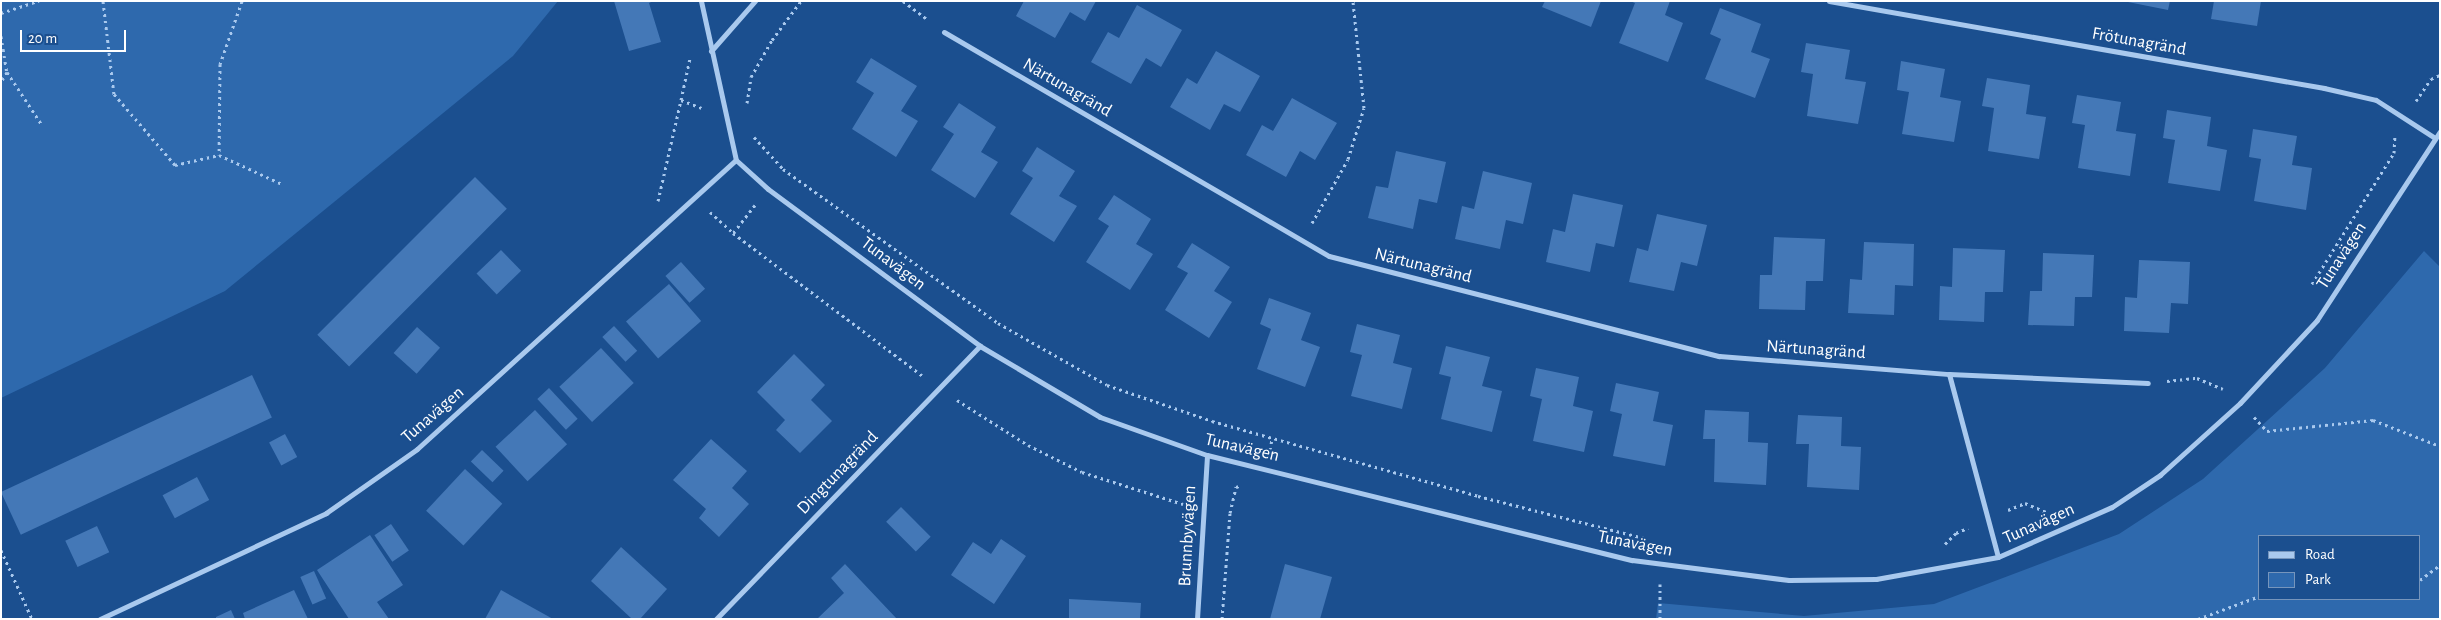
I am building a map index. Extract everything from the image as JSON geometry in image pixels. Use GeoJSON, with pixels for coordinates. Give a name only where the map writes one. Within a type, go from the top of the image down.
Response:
{"type":"FeatureCollection","features":[{"type":"Feature","properties":{"kind":"street"},"geometry":{"type":"LineString","coordinates":[[701,1],[736,160]]}},
{"type":"Feature","properties":{"kind":"street"},"geometry":{"type":"LineString","coordinates":[[711,51],[755,1]]}},
{"type":"Feature","properties":{"kind":"street","name":"Frötunagränd"},"geometry":{"type":"LineString","coordinates":[[1829,1],[2324,88],[2376,100],[2435,138]]}},
{"type":"Feature","properties":{"kind":"street","name":"Närtunagränd"},"geometry":{"type":"LineString","coordinates":[[944,32],[1329,256],[1719,356],[1949,374],[2148,383]]}},
{"type":"Feature","properties":{"kind":"street","name":"Tunavägen"},"geometry":{"type":"LineString","coordinates":[[100,619],[326,512],[418,449],[736,160],[768,189],[980,346],[1100,418],[1207,455],[1632,560],[1659,564],[1789,580],[1866,579],[1998,557],[2112,506],[2160,475],[2240,403],[2317,320],[2440,131]]}},
{"type":"Feature","properties":{"kind":"street","name":"Dingtunagränd"},"geometry":{"type":"LineString","coordinates":[[716,619],[980,346]]}},
{"type":"Feature","properties":{"kind":"street"},"geometry":{"type":"LineString","coordinates":[[1949,374],[1990,518],[1998,557]]}},
{"type":"Feature","properties":{"kind":"street","name":"Brunnbyvägen"},"geometry":{"type":"LineString","coordinates":[[1197,619],[1207,455]]}},
{"type":"Feature","properties":{"kind":"path"},"geometry":{"type":"LineString","coordinates":[[1,13],[39,1]]}},
{"type":"Feature","properties":{"kind":"path"},"geometry":{"type":"LineString","coordinates":[[103,1],[114,94],[175,166],[218,155],[282,184]]}},
{"type":"Feature","properties":{"kind":"path"},"geometry":{"type":"LineString","coordinates":[[218,155],[220,64],[242,1]]}},
{"type":"Feature","properties":{"kind":"path"},"geometry":{"type":"LineString","coordinates":[[903,1],[944,32]]}},
{"type":"Feature","properties":{"kind":"path"},"geometry":{"type":"LineString","coordinates":[[1302,241],[1348,158],[1364,108],[1353,1]]}},
{"type":"Feature","properties":{"kind":"path"},"geometry":{"type":"LineString","coordinates":[[1,36],[7,72],[42,125]]}},
{"type":"Feature","properties":{"kind":"path"},"geometry":{"type":"LineString","coordinates":[[681,100],[691,55]]}},
{"type":"Feature","properties":{"kind":"path"},"geometry":{"type":"LineString","coordinates":[[1,82],[7,72]]}},
{"type":"Feature","properties":{"kind":"path"},"geometry":{"type":"LineString","coordinates":[[2310,287],[2394,153],[2394,135],[2430,79],[2440,75]]}},
{"type":"Feature","properties":{"kind":"path"},"geometry":{"type":"LineString","coordinates":[[751,127],[753,136],[783,169],[998,323],[1107,385],[1212,422],[1478,496],[1651,540]]}},
{"type":"Feature","properties":{"kind":"path"},"geometry":{"type":"LineString","coordinates":[[2148,383],[2198,378],[2224,390],[2240,403],[2267,431],[2373,420],[2440,446]]}},
{"type":"Feature","properties":{"kind":"path"},"geometry":{"type":"LineString","coordinates":[[2217,396],[2231,382]]}},
{"type":"Feature","properties":{"kind":"path"},"geometry":{"type":"LineString","coordinates":[[1936,546],[1945,544],[1956,533],[2025,503],[2046,512],[2054,509]]}},
{"type":"Feature","properties":{"kind":"path"},"geometry":{"type":"LineString","coordinates":[[1222,619],[1230,513]]}},
{"type":"Feature","properties":{"kind":"path"},"geometry":{"type":"LineString","coordinates":[[1,550],[32,619]]}},
{"type":"Feature","properties":{"kind":"path"},"geometry":{"type":"LineString","coordinates":[[1659,564],[1660,619]]}},
{"type":"Feature","properties":{"kind":"path"},"geometry":{"type":"LineString","coordinates":[[2421,579],[2440,565]]}},
{"type":"Feature","properties":{"kind":"path"},"geometry":{"type":"LineString","coordinates":[[2198,619],[2258,597]]}},
{"type":"Feature","properties":{"kind":"green space"},"geometry":{"type":"Polygon","coordinates":[[[1,1],[558,1],[513,56],[225,291],[1,398],[1,1]]]}},
{"type":"Feature","properties":{"kind":"green space"},"geometry":{"type":"Polygon","coordinates":[[[2424,251],[2440,267],[2440,619],[1656,619],[1658,603],[1804,616],[1934,604],[2119,534],[2203,479],[2325,368],[2424,251]]]}},
{"type":"Feature","properties":{"kind":"building"},"geometry":{"type":"Polygon","coordinates":[[[614,1],[653,1],[649,3],[661,42],[629,51],[614,1]]]}},
{"type":"Feature","properties":{"kind":"building"},"geometry":{"type":"Polygon","coordinates":[[[1024,1],[1096,1],[1085,21],[1070,12],[1055,38],[1016,16],[1024,1]]]}},
{"type":"Feature","properties":{"kind":"building"},"geometry":{"type":"Polygon","coordinates":[[[1545,1],[1601,1],[1591,27],[1542,7],[1545,1]]]}},
{"type":"Feature","properties":{"kind":"building"},"geometry":{"type":"Polygon","coordinates":[[[1630,1],[1670,1],[1665,15],[1683,23],[1668,62],[1619,43],[1635,3],[1630,1]]]}},
{"type":"Feature","properties":{"kind":"building"},"geometry":{"type":"Polygon","coordinates":[[[2123,1],[2170,1],[2168,10],[2123,1]]]}},
{"type":"Feature","properties":{"kind":"building"},"geometry":{"type":"Polygon","coordinates":[[[2214,1],[2261,1],[2257,26],[2211,19],[2214,1]]]}},
{"type":"Feature","properties":{"kind":"building"},"geometry":{"type":"Polygon","coordinates":[[[1137,5],[1182,30],[1161,67],[1146,58],[1131,84],[1091,62],[1108,32],[1119,38],[1137,5]]]}},
{"type":"Feature","properties":{"kind":"building"},"geometry":{"type":"Polygon","coordinates":[[[1720,8],[1761,24],[1751,52],[1770,59],[1755,98],[1705,79],[1721,39],[1710,34],[1720,8]]]}},
{"type":"Feature","properties":{"kind":"building"},"geometry":{"type":"Polygon","coordinates":[[[1806,43],[1850,50],[1845,79],[1866,82],[1858,124],[1807,116],[1813,74],[1801,72],[1806,43]]]}},
{"type":"Feature","properties":{"kind":"building"},"geometry":{"type":"Polygon","coordinates":[[[1216,51],[1260,76],[1240,112],[1224,104],[1210,130],[1170,107],[1187,78],[1197,84],[1216,51]]]}},
{"type":"Feature","properties":{"kind":"building"},"geometry":{"type":"Polygon","coordinates":[[[871,58],[917,86],[901,111],[918,121],[896,157],[852,129],[874,93],[856,82],[871,58]]]}},
{"type":"Feature","properties":{"kind":"building"},"geometry":{"type":"Polygon","coordinates":[[[1901,61],[1945,69],[1940,97],[1961,101],[1954,142],[1902,134],[1909,92],[1897,90],[1901,61]]]}},
{"type":"Feature","properties":{"kind":"building"},"geometry":{"type":"Polygon","coordinates":[[[1987,78],[2030,85],[2026,114],[2046,117],[2039,159],[1988,151],[1994,108],[1982,106],[1987,78]]]}},
{"type":"Feature","properties":{"kind":"building"},"geometry":{"type":"Polygon","coordinates":[[[2077,95],[2121,102],[2116,131],[2136,134],[2130,176],[2078,168],[2085,125],[2072,123],[2077,95]]]}},
{"type":"Feature","properties":{"kind":"building"},"geometry":{"type":"Polygon","coordinates":[[[1292,98],[1337,123],[1315,160],[1300,151],[1286,177],[1246,155],[1262,125],[1273,131],[1292,98]]]}},
{"type":"Feature","properties":{"kind":"building"},"geometry":{"type":"Polygon","coordinates":[[[959,103],[996,127],[981,152],[998,162],[975,198],[931,170],[954,134],[943,127],[959,103]]]}},
{"type":"Feature","properties":{"kind":"building"},"geometry":{"type":"Polygon","coordinates":[[[2167,110],[2211,117],[2207,146],[2227,150],[2220,191],[2168,183],[2175,140],[2163,138],[2167,110]]]}},
{"type":"Feature","properties":{"kind":"building"},"geometry":{"type":"Polygon","coordinates":[[[2253,129],[2297,136],[2292,165],[2312,168],[2306,210],[2254,201],[2261,159],[2249,157],[2253,129]]]}},
{"type":"Feature","properties":{"kind":"building"},"geometry":{"type":"Polygon","coordinates":[[[1037,147],[1075,171],[1059,196],[1077,206],[1054,242],[1010,214],[1033,178],[1022,171],[1037,147]]]}},
{"type":"Feature","properties":{"kind":"building"},"geometry":{"type":"Polygon","coordinates":[[[1396,151],[1446,162],[1437,203],[1419,199],[1413,229],[1368,218],[1376,186],[1388,188],[1396,151]]]}},
{"type":"Feature","properties":{"kind":"building"},"geometry":{"type":"Polygon","coordinates":[[[1483,171],[1532,183],[1523,224],[1506,220],[1500,249],[1455,239],[1462,206],[1474,209],[1483,171]]]}},
{"type":"Feature","properties":{"kind":"building"},"geometry":{"type":"Polygon","coordinates":[[[475,177],[507,209],[349,367],[317,335],[475,177]]]}},
{"type":"Feature","properties":{"kind":"building"},"geometry":{"type":"Polygon","coordinates":[[[1573,194],[1623,205],[1614,247],[1596,243],[1590,272],[1546,262],[1553,229],[1565,232],[1573,194]]]}},
{"type":"Feature","properties":{"kind":"building"},"geometry":{"type":"Polygon","coordinates":[[[1114,195],[1151,219],[1136,244],[1153,254],[1130,290],[1086,262],[1109,226],[1098,219],[1114,195]]]}},
{"type":"Feature","properties":{"kind":"building"},"geometry":{"type":"Polygon","coordinates":[[[1657,214],[1707,225],[1697,266],[1681,262],[1674,291],[1629,282],[1637,248],[1648,251],[1657,214]]]}},
{"type":"Feature","properties":{"kind":"building"},"geometry":{"type":"Polygon","coordinates":[[[1774,237],[1825,239],[1823,281],[1806,281],[1805,310],[1759,309],[1760,275],[1772,275],[1774,237]]]}},
{"type":"Feature","properties":{"kind":"building"},"geometry":{"type":"Polygon","coordinates":[[[1864,242],[1914,244],[1913,286],[1895,285],[1894,315],[1848,313],[1850,279],[1862,280],[1864,242]]]}},
{"type":"Feature","properties":{"kind":"building"},"geometry":{"type":"Polygon","coordinates":[[[1192,243],[1230,267],[1214,291],[1232,302],[1209,338],[1165,310],[1188,273],[1177,267],[1192,243]]]}},
{"type":"Feature","properties":{"kind":"building"},"geometry":{"type":"Polygon","coordinates":[[[1953,248],[2005,250],[2003,292],[1985,292],[1984,322],[1939,320],[1940,286],[1952,287],[1953,248]]]}},
{"type":"Feature","properties":{"kind":"building"},"geometry":{"type":"Polygon","coordinates":[[[501,250],[521,271],[497,294],[477,274],[501,250]]]}},
{"type":"Feature","properties":{"kind":"building"},"geometry":{"type":"Polygon","coordinates":[[[2043,253],[2094,255],[2092,297],[2075,297],[2074,326],[2028,325],[2030,291],[2042,291],[2043,253]]]}},
{"type":"Feature","properties":{"kind":"building"},"geometry":{"type":"Polygon","coordinates":[[[2139,260],[2190,262],[2188,304],[2171,303],[2169,333],[2124,331],[2125,297],[2137,298],[2139,260]]]}},
{"type":"Feature","properties":{"kind":"building"},"geometry":{"type":"Polygon","coordinates":[[[681,262],[705,289],[689,303],[665,276],[681,262]]]}},
{"type":"Feature","properties":{"kind":"building"},"geometry":{"type":"Polygon","coordinates":[[[669,284],[701,321],[658,358],[626,321],[669,284]]]}},
{"type":"Feature","properties":{"kind":"building"},"geometry":{"type":"Polygon","coordinates":[[[1269,298],[1311,313],[1301,340],[1320,347],[1305,387],[1257,369],[1271,329],[1260,324],[1269,298]]]}},
{"type":"Feature","properties":{"kind":"building"},"geometry":{"type":"Polygon","coordinates":[[[1357,324],[1400,335],[1393,363],[1412,368],[1402,409],[1351,396],[1362,355],[1350,352],[1357,324]]]}},
{"type":"Feature","properties":{"kind":"building"},"geometry":{"type":"Polygon","coordinates":[[[614,326],[637,351],[625,362],[602,337],[614,326]]]}},
{"type":"Feature","properties":{"kind":"building"},"geometry":{"type":"Polygon","coordinates":[[[417,327],[440,348],[417,374],[394,353],[417,327]]]}},
{"type":"Feature","properties":{"kind":"building"},"geometry":{"type":"Polygon","coordinates":[[[1446,346],[1490,357],[1482,386],[1502,391],[1492,432],[1441,419],[1451,377],[1439,374],[1446,346]]]}},
{"type":"Feature","properties":{"kind":"building"},"geometry":{"type":"Polygon","coordinates":[[[601,348],[634,383],[592,422],[559,387],[601,348]]]}},
{"type":"Feature","properties":{"kind":"building"},"geometry":{"type":"Polygon","coordinates":[[[794,354],[825,385],[811,400],[832,421],[800,453],[776,430],[785,420],[757,392],[794,354]]]}},
{"type":"Feature","properties":{"kind":"building"},"geometry":{"type":"Polygon","coordinates":[[[1536,368],[1579,377],[1573,406],[1593,411],[1584,452],[1533,441],[1542,399],[1530,396],[1536,368]]]}},
{"type":"Feature","properties":{"kind":"building"},"geometry":{"type":"Polygon","coordinates":[[[252,375],[272,418],[21,535],[1,492],[252,375]]]}},
{"type":"Feature","properties":{"kind":"building"},"geometry":{"type":"Polygon","coordinates":[[[1616,383],[1659,392],[1653,421],[1673,425],[1665,466],[1613,456],[1622,414],[1610,411],[1616,383]]]}},
{"type":"Feature","properties":{"kind":"building"},"geometry":{"type":"Polygon","coordinates":[[[549,388],[578,419],[566,430],[537,399],[549,388]]]}},
{"type":"Feature","properties":{"kind":"building"},"geometry":{"type":"Polygon","coordinates":[[[535,410],[567,444],[528,481],[496,447],[535,410]]]}},
{"type":"Feature","properties":{"kind":"building"},"geometry":{"type":"Polygon","coordinates":[[[1705,410],[1749,412],[1748,442],[1768,443],[1766,485],[1714,482],[1715,439],[1703,439],[1705,410]]]}},
{"type":"Feature","properties":{"kind":"building"},"geometry":{"type":"Polygon","coordinates":[[[1798,415],[1842,417],[1841,446],[1861,447],[1859,490],[1807,487],[1809,444],[1796,444],[1798,415]]]}},
{"type":"Feature","properties":{"kind":"building"},"geometry":{"type":"Polygon","coordinates":[[[285,434],[297,457],[281,465],[269,442],[285,434]]]}},
{"type":"Feature","properties":{"kind":"building"},"geometry":{"type":"Polygon","coordinates":[[[711,439],[747,471],[732,488],[749,504],[719,537],[699,518],[706,509],[673,480],[711,439]]]}},
{"type":"Feature","properties":{"kind":"building"},"geometry":{"type":"Polygon","coordinates":[[[482,450],[504,471],[492,482],[471,462],[482,450]]]}},
{"type":"Feature","properties":{"kind":"building"},"geometry":{"type":"Polygon","coordinates":[[[465,469],[502,504],[463,545],[426,511],[465,469]]]}},
{"type":"Feature","properties":{"kind":"building"},"geometry":{"type":"Polygon","coordinates":[[[197,477],[209,500],[175,518],[163,495],[197,477]]]}},
{"type":"Feature","properties":{"kind":"building"},"geometry":{"type":"Polygon","coordinates":[[[901,507],[931,537],[916,552],[886,522],[901,507]]]}},
{"type":"Feature","properties":{"kind":"building"},"geometry":{"type":"Polygon","coordinates":[[[391,524],[409,551],[392,562],[374,535],[391,524]]]}},
{"type":"Feature","properties":{"kind":"building"},"geometry":{"type":"Polygon","coordinates":[[[97,526],[109,552],[78,567],[65,541],[97,526]]]}},
{"type":"Feature","properties":{"kind":"building"},"geometry":{"type":"Polygon","coordinates":[[[370,535],[403,585],[377,602],[389,619],[349,619],[317,570],[370,535]]]}},
{"type":"Feature","properties":{"kind":"building"},"geometry":{"type":"Polygon","coordinates":[[[1001,539],[1026,556],[994,604],[951,575],[973,542],[991,554],[1001,539]]]}},
{"type":"Feature","properties":{"kind":"building"},"geometry":{"type":"Polygon","coordinates":[[[621,547],[667,589],[640,619],[632,619],[591,581],[621,547]]]}},
{"type":"Feature","properties":{"kind":"building"},"geometry":{"type":"Polygon","coordinates":[[[845,564],[897,619],[817,619],[844,593],[831,578],[845,564]]]}},
{"type":"Feature","properties":{"kind":"building"},"geometry":{"type":"Polygon","coordinates":[[[1285,564],[1332,577],[1320,619],[1270,619],[1285,564]]]}},
{"type":"Feature","properties":{"kind":"building"},"geometry":{"type":"Polygon","coordinates":[[[314,571],[326,598],[312,605],[300,577],[314,571]]]}},
{"type":"Feature","properties":{"kind":"building"},"geometry":{"type":"Polygon","coordinates":[[[294,590],[308,619],[245,619],[243,613],[294,590]]]}},
{"type":"Feature","properties":{"kind":"building"},"geometry":{"type":"Polygon","coordinates":[[[501,590],[553,619],[485,619],[501,590]]]}},
{"type":"Feature","properties":{"kind":"building"},"geometry":{"type":"Polygon","coordinates":[[[1069,599],[1141,603],[1140,619],[1069,619],[1069,599]]]}},
{"type":"Feature","properties":{"kind":"building"},"geometry":{"type":"Polygon","coordinates":[[[231,610],[235,619],[216,619],[216,617],[231,610]]]}}]}
